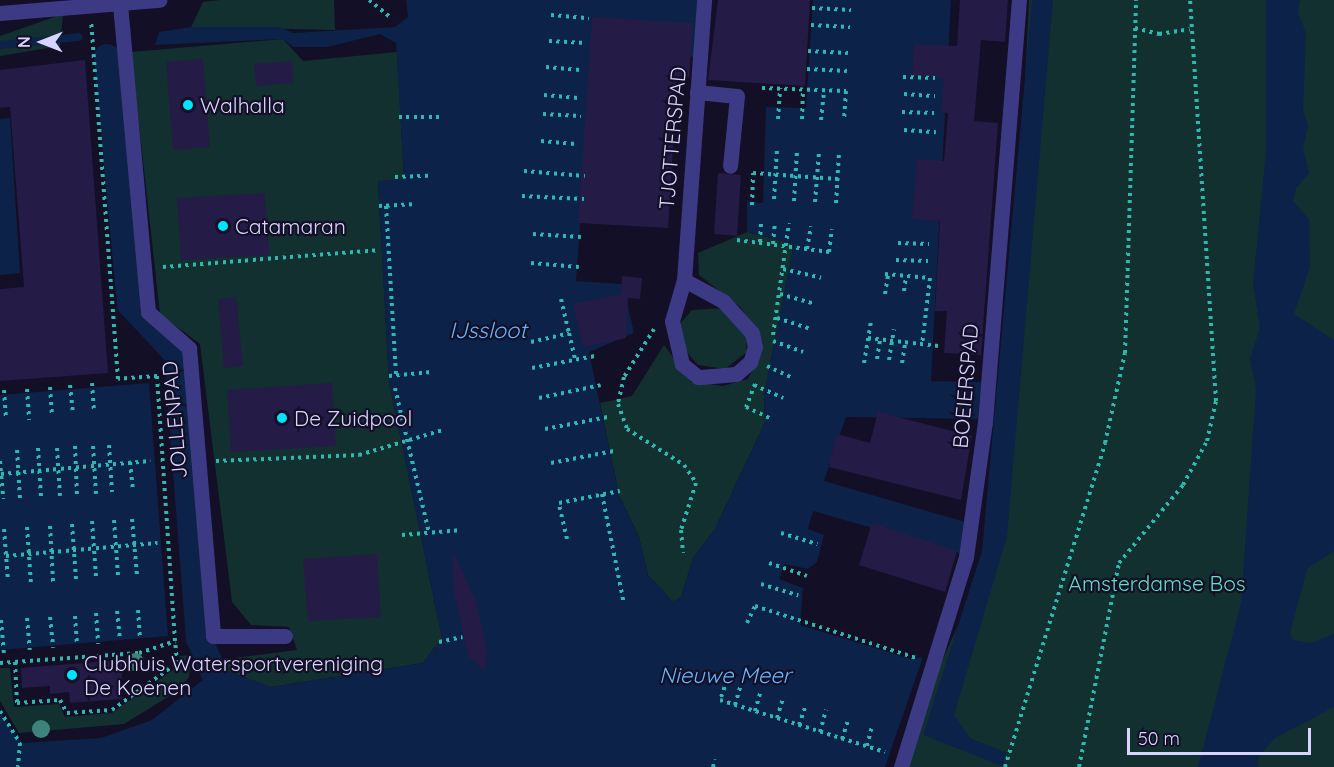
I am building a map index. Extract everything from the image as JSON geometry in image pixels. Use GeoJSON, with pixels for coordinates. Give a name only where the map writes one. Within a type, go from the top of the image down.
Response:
{"type":"FeatureCollection","features":[{"type":"Feature","properties":{"kind":"lane"},"geometry":{"type":"LineString","coordinates":[[0,13],[159,0]]}},
{"type":"Feature","properties":{"kind":"lane","name":"TJOTTERSPAD"},"geometry":{"type":"LineString","coordinates":[[684,280],[704,0]]}},
{"type":"Feature","properties":{"kind":"lane","name":"BOEIERSPAD"},"geometry":{"type":"LineString","coordinates":[[901,767],[966,556],[985,422],[1019,0]]}},
{"type":"Feature","properties":{"kind":"lane","name":"JOLLENPAD"},"geometry":{"type":"LineString","coordinates":[[120,4],[148,312],[189,348],[213,636],[285,636]]}},
{"type":"Feature","properties":{"kind":"lane"},"geometry":{"type":"LineString","coordinates":[[697,92],[737,96],[730,166]]}},
{"type":"Feature","properties":{"kind":"lane"},"geometry":{"type":"LineString","coordinates":[[684,280],[723,301],[752,333],[755,347],[750,363],[736,374],[698,376],[682,364],[672,342],[672,321],[684,280]]}},
{"type":"Feature","properties":{"kind":"path"},"geometry":{"type":"LineString","coordinates":[[369,0],[389,15]]}},
{"type":"Feature","properties":{"kind":"path"},"geometry":{"type":"LineString","coordinates":[[1005,767],[1105,443],[1125,353],[1136,0]]}},
{"type":"Feature","properties":{"kind":"path"},"geometry":{"type":"LineString","coordinates":[[1079,767],[1119,563],[1183,485],[1208,441],[1216,401],[1190,29],[1190,0]]}},
{"type":"Feature","properties":{"kind":"path"},"geometry":{"type":"LineString","coordinates":[[15,662],[17,703],[60,700],[67,713],[112,710],[177,663],[157,376],[118,379],[90,6]]}},
{"type":"Feature","properties":{"kind":"path"},"geometry":{"type":"LineString","coordinates":[[812,8],[851,10]]}},
{"type":"Feature","properties":{"kind":"path"},"geometry":{"type":"LineString","coordinates":[[552,15],[589,18]]}},
{"type":"Feature","properties":{"kind":"path"},"geometry":{"type":"LineString","coordinates":[[811,25],[850,27]]}},
{"type":"Feature","properties":{"kind":"path"},"geometry":{"type":"LineString","coordinates":[[1135,28],[1159,34],[1190,29]]}},
{"type":"Feature","properties":{"kind":"path"},"geometry":{"type":"LineString","coordinates":[[549,41],[586,43]]}},
{"type":"Feature","properties":{"kind":"path"},"geometry":{"type":"LineString","coordinates":[[808,51],[848,53]]}},
{"type":"Feature","properties":{"kind":"path"},"geometry":{"type":"LineString","coordinates":[[546,67],[583,70]]}},
{"type":"Feature","properties":{"kind":"path"},"geometry":{"type":"LineString","coordinates":[[807,69],[847,71]]}},
{"type":"Feature","properties":{"kind":"path"},"geometry":{"type":"LineString","coordinates":[[903,77],[935,78]]}},
{"type":"Feature","properties":{"kind":"path"},"geometry":{"type":"LineString","coordinates":[[762,88],[846,91],[844,121]]}},
{"type":"Feature","properties":{"kind":"path"},"geometry":{"type":"LineString","coordinates":[[778,118],[780,88]]}},
{"type":"Feature","properties":{"kind":"path"},"geometry":{"type":"LineString","coordinates":[[802,119],[803,89]]}},
{"type":"Feature","properties":{"kind":"path"},"geometry":{"type":"LineString","coordinates":[[821,120],[824,90]]}},
{"type":"Feature","properties":{"kind":"path"},"geometry":{"type":"LineString","coordinates":[[904,94],[935,96]]}},
{"type":"Feature","properties":{"kind":"path"},"geometry":{"type":"LineString","coordinates":[[544,95],[581,98]]}},
{"type":"Feature","properties":{"kind":"path"},"geometry":{"type":"LineString","coordinates":[[902,112],[934,113]]}},
{"type":"Feature","properties":{"kind":"path"},"geometry":{"type":"LineString","coordinates":[[543,114],[580,116]]}},
{"type":"Feature","properties":{"kind":"path"},"geometry":{"type":"LineString","coordinates":[[399,117],[444,117]]}},
{"type":"Feature","properties":{"kind":"path"},"geometry":{"type":"LineString","coordinates":[[904,130],[936,132]]}},
{"type":"Feature","properties":{"kind":"path"},"geometry":{"type":"LineString","coordinates":[[541,141],[579,144]]}},
{"type":"Feature","properties":{"kind":"path"},"geometry":{"type":"LineString","coordinates":[[774,199],[777,149]]}},
{"type":"Feature","properties":{"kind":"path"},"geometry":{"type":"LineString","coordinates":[[794,201],[797,151]]}},
{"type":"Feature","properties":{"kind":"path"},"geometry":{"type":"LineString","coordinates":[[815,202],[819,152]]}},
{"type":"Feature","properties":{"kind":"path"},"geometry":{"type":"LineString","coordinates":[[836,203],[839,153]]}},
{"type":"Feature","properties":{"kind":"path"},"geometry":{"type":"LineString","coordinates":[[524,171],[585,176]]}},
{"type":"Feature","properties":{"kind":"path"},"geometry":{"type":"LineString","coordinates":[[752,205],[753,173],[838,179]]}},
{"type":"Feature","properties":{"kind":"path"},"geometry":{"type":"LineString","coordinates":[[395,177],[428,176]]}},
{"type":"Feature","properties":{"kind":"path"},"geometry":{"type":"LineString","coordinates":[[522,196],[584,199]]}},
{"type":"Feature","properties":{"kind":"path"},"geometry":{"type":"LineString","coordinates":[[379,206],[412,204]]}},
{"type":"Feature","properties":{"kind":"path"},"geometry":{"type":"LineString","coordinates":[[386,206],[396,375]]}},
{"type":"Feature","properties":{"kind":"path"},"geometry":{"type":"LineString","coordinates":[[760,242],[761,221]]}},
{"type":"Feature","properties":{"kind":"path"},"geometry":{"type":"LineString","coordinates":[[773,244],[775,222]]}},
{"type":"Feature","properties":{"kind":"path"},"geometry":{"type":"LineString","coordinates":[[786,245],[789,223]]}},
{"type":"Feature","properties":{"kind":"path"},"geometry":{"type":"LineString","coordinates":[[807,249],[811,226]]}},
{"type":"Feature","properties":{"kind":"path"},"geometry":{"type":"LineString","coordinates":[[737,240],[829,252],[832,229]]}},
{"type":"Feature","properties":{"kind":"path"},"geometry":{"type":"LineString","coordinates":[[533,234],[581,237]]}},
{"type":"Feature","properties":{"kind":"path"},"geometry":{"type":"LineString","coordinates":[[898,243],[929,244]]}},
{"type":"Feature","properties":{"kind":"path"},"geometry":{"type":"LineString","coordinates":[[144,268],[377,250]]}},
{"type":"Feature","properties":{"kind":"path"},"geometry":{"type":"LineString","coordinates":[[896,260],[928,261]]}},
{"type":"Feature","properties":{"kind":"path"},"geometry":{"type":"LineString","coordinates":[[531,263],[579,267]]}},
{"type":"Feature","properties":{"kind":"path"},"geometry":{"type":"LineString","coordinates":[[783,269],[821,278]]}},
{"type":"Feature","properties":{"kind":"path"},"geometry":{"type":"LineString","coordinates":[[885,294],[886,274],[930,278],[922,345]]}},
{"type":"Feature","properties":{"kind":"path"},"geometry":{"type":"LineString","coordinates":[[904,291],[906,276]]}},
{"type":"Feature","properties":{"kind":"path"},"geometry":{"type":"LineString","coordinates":[[780,294],[816,304]]}},
{"type":"Feature","properties":{"kind":"path"},"geometry":{"type":"LineString","coordinates":[[561,299],[575,360]]}},
{"type":"Feature","properties":{"kind":"path"},"geometry":{"type":"LineString","coordinates":[[777,318],[811,329]]}},
{"type":"Feature","properties":{"kind":"path"},"geometry":{"type":"LineString","coordinates":[[660,319],[624,377],[618,404],[627,429],[691,472],[695,493],[681,530],[683,552]]}},
{"type":"Feature","properties":{"kind":"path"},"geometry":{"type":"LineString","coordinates":[[864,363],[871,321]]}},
{"type":"Feature","properties":{"kind":"path"},"geometry":{"type":"LineString","coordinates":[[889,360],[894,329]]}},
{"type":"Feature","properties":{"kind":"path"},"geometry":{"type":"LineString","coordinates":[[531,342],[569,333]]}},
{"type":"Feature","properties":{"kind":"path"},"geometry":{"type":"LineString","coordinates":[[868,338],[939,346]]}},
{"type":"Feature","properties":{"kind":"path"},"geometry":{"type":"LineString","coordinates":[[877,359],[880,339]]}},
{"type":"Feature","properties":{"kind":"path"},"geometry":{"type":"LineString","coordinates":[[771,340],[803,352]]}},
{"type":"Feature","properties":{"kind":"path"},"geometry":{"type":"LineString","coordinates":[[902,363],[905,342]]}},
{"type":"Feature","properties":{"kind":"path"},"geometry":{"type":"LineString","coordinates":[[532,368],[595,356]]}},
{"type":"Feature","properties":{"kind":"path"},"geometry":{"type":"LineString","coordinates":[[762,364],[791,377]]}},
{"type":"Feature","properties":{"kind":"path"},"geometry":{"type":"LineString","coordinates":[[389,376],[432,372]]}},
{"type":"Feature","properties":{"kind":"path"},"geometry":{"type":"LineString","coordinates":[[92,383],[94,413]]}},
{"type":"Feature","properties":{"kind":"path"},"geometry":{"type":"LineString","coordinates":[[70,385],[73,415]]}},
{"type":"Feature","properties":{"kind":"path"},"geometry":{"type":"LineString","coordinates":[[539,398],[601,385]]}},
{"type":"Feature","properties":{"kind":"path"},"geometry":{"type":"LineString","coordinates":[[754,385],[783,398]]}},
{"type":"Feature","properties":{"kind":"path"},"geometry":{"type":"LineString","coordinates":[[50,387],[52,417]]}},
{"type":"Feature","properties":{"kind":"path"},"geometry":{"type":"LineString","coordinates":[[395,388],[429,533]]}},
{"type":"Feature","properties":{"kind":"path"},"geometry":{"type":"LineString","coordinates":[[27,389],[29,420]]}},
{"type":"Feature","properties":{"kind":"path"},"geometry":{"type":"LineString","coordinates":[[4,390],[6,420]]}},
{"type":"Feature","properties":{"kind":"path"},"geometry":{"type":"LineString","coordinates":[[545,429],[608,417]]}},
{"type":"Feature","properties":{"kind":"path"},"geometry":{"type":"LineString","coordinates":[[199,462],[359,455],[443,430]]}},
{"type":"Feature","properties":{"kind":"path"},"geometry":{"type":"LineString","coordinates":[[109,445],[112,492]]}},
{"type":"Feature","properties":{"kind":"path"},"geometry":{"type":"LineString","coordinates":[[75,446],[77,495]]}},
{"type":"Feature","properties":{"kind":"path"},"geometry":{"type":"LineString","coordinates":[[93,446],[96,494]]}},
{"type":"Feature","properties":{"kind":"path"},"geometry":{"type":"LineString","coordinates":[[38,448],[41,497]]}},
{"type":"Feature","properties":{"kind":"path"},"geometry":{"type":"LineString","coordinates":[[57,448],[60,496]]}},
{"type":"Feature","properties":{"kind":"path"},"geometry":{"type":"LineString","coordinates":[[17,450],[20,499]]}},
{"type":"Feature","properties":{"kind":"path"},"geometry":{"type":"LineString","coordinates":[[551,463],[614,451]]}},
{"type":"Feature","properties":{"kind":"path"},"geometry":{"type":"LineString","coordinates":[[1,474],[150,460]]}},
{"type":"Feature","properties":{"kind":"path"},"geometry":{"type":"LineString","coordinates":[[0,461],[3,499]]}},
{"type":"Feature","properties":{"kind":"path"},"geometry":{"type":"LineString","coordinates":[[130,462],[133,491]]}},
{"type":"Feature","properties":{"kind":"path"},"geometry":{"type":"LineString","coordinates":[[567,539],[559,503],[620,491]]}},
{"type":"Feature","properties":{"kind":"path"},"geometry":{"type":"LineString","coordinates":[[602,494],[624,604]]}},
{"type":"Feature","properties":{"kind":"path"},"geometry":{"type":"LineString","coordinates":[[132,519],[136,575]]}},
{"type":"Feature","properties":{"kind":"path"},"geometry":{"type":"LineString","coordinates":[[114,520],[118,576]]}},
{"type":"Feature","properties":{"kind":"path"},"geometry":{"type":"LineString","coordinates":[[92,521],[96,577]]}},
{"type":"Feature","properties":{"kind":"path"},"geometry":{"type":"LineString","coordinates":[[72,524],[76,580]]}},
{"type":"Feature","properties":{"kind":"path"},"geometry":{"type":"LineString","coordinates":[[50,526],[53,582]]}},
{"type":"Feature","properties":{"kind":"path"},"geometry":{"type":"LineString","coordinates":[[27,527],[31,584]]}},
{"type":"Feature","properties":{"kind":"path"},"geometry":{"type":"LineString","coordinates":[[4,529],[8,581]]}},
{"type":"Feature","properties":{"kind":"path"},"geometry":{"type":"LineString","coordinates":[[402,535],[462,530]]}},
{"type":"Feature","properties":{"kind":"path"},"geometry":{"type":"LineString","coordinates":[[781,533],[817,544]]}},
{"type":"Feature","properties":{"kind":"path"},"geometry":{"type":"LineString","coordinates":[[6,556],[157,543]]}},
{"type":"Feature","properties":{"kind":"path"},"geometry":{"type":"LineString","coordinates":[[769,563],[807,576]]}},
{"type":"Feature","properties":{"kind":"path"},"geometry":{"type":"LineString","coordinates":[[761,584],[798,595]]}},
{"type":"Feature","properties":{"kind":"path"},"geometry":{"type":"LineString","coordinates":[[747,623],[755,606],[924,660]]}},
{"type":"Feature","properties":{"kind":"path"},"geometry":{"type":"LineString","coordinates":[[138,610],[140,640]]}},
{"type":"Feature","properties":{"kind":"path"},"geometry":{"type":"LineString","coordinates":[[117,611],[120,641]]}},
{"type":"Feature","properties":{"kind":"path"},"geometry":{"type":"LineString","coordinates":[[96,613],[98,644]]}},
{"type":"Feature","properties":{"kind":"path"},"geometry":{"type":"LineString","coordinates":[[75,616],[77,646]]}},
{"type":"Feature","properties":{"kind":"path"},"geometry":{"type":"LineString","coordinates":[[50,617],[53,648]]}},
{"type":"Feature","properties":{"kind":"path"},"geometry":{"type":"LineString","coordinates":[[27,618],[30,650]]}},
{"type":"Feature","properties":{"kind":"path"},"geometry":{"type":"LineString","coordinates":[[2,620],[4,652]]}},
{"type":"Feature","properties":{"kind":"path"},"geometry":{"type":"LineString","coordinates":[[439,642],[462,637]]}},
{"type":"Feature","properties":{"kind":"path"},"geometry":{"type":"LineString","coordinates":[[0,663],[139,653],[175,641]]}},
{"type":"Feature","properties":{"kind":"path"},"geometry":{"type":"LineString","coordinates":[[728,680],[720,700],[891,754]]}},
{"type":"Feature","properties":{"kind":"path"},"geometry":{"type":"LineString","coordinates":[[735,705],[741,684]]}},
{"type":"Feature","properties":{"kind":"path"},"geometry":{"type":"LineString","coordinates":[[755,711],[761,690]]}},
{"type":"Feature","properties":{"kind":"path"},"geometry":{"type":"LineString","coordinates":[[777,718],[783,698]]}},
{"type":"Feature","properties":{"kind":"path"},"geometry":{"type":"LineString","coordinates":[[800,725],[806,705]]}},
{"type":"Feature","properties":{"kind":"path"},"geometry":{"type":"LineString","coordinates":[[820,732],[826,710]]}},
{"type":"Feature","properties":{"kind":"path"},"geometry":{"type":"LineString","coordinates":[[0,711],[20,743],[18,767]]}},
{"type":"Feature","properties":{"kind":"path"},"geometry":{"type":"LineString","coordinates":[[842,739],[849,718]]}},
{"type":"Feature","properties":{"kind":"path"},"geometry":{"type":"LineString","coordinates":[[867,746],[872,726]]}},
{"type":"Feature","properties":{"kind":"path"},"geometry":{"type":"LineString","coordinates":[[713,767],[715,759]]}},
{"type":"Feature","properties":{"kind":"green space"},"geometry":{"type":"Polygon","coordinates":[[[334,0],[335,30],[191,27],[203,2],[334,0]]]}},
{"type":"Feature","properties":{"kind":"green space","name":"Amsterdamse Bos"},"geometry":{"type":"Polygon","coordinates":[[[1029,0],[1334,0],[1334,767],[895,767],[980,576],[1010,385],[1029,0]]]}},
{"type":"Feature","properties":{"kind":"green space"},"geometry":{"type":"Polygon","coordinates":[[[63,14],[60,46],[0,56],[0,36],[63,14]]]}},
{"type":"Feature","properties":{"kind":"green space"},"geometry":{"type":"Polygon","coordinates":[[[283,39],[303,61],[397,52],[404,179],[378,182],[389,382],[442,638],[423,663],[271,687],[218,668],[217,660],[297,650],[289,627],[251,625],[232,602],[200,344],[160,314],[131,52],[283,39]]]}},
{"type":"Feature","properties":{"kind":"green space"},"geometry":{"type":"Polygon","coordinates":[[[747,232],[794,244],[764,395],[765,422],[715,529],[693,558],[681,597],[673,602],[648,575],[639,537],[619,495],[600,403],[632,396],[664,345],[691,382],[723,386],[748,379],[762,352],[760,334],[740,307],[699,275],[698,253],[747,232]]]}},
{"type":"Feature","properties":{"kind":"green space"},"geometry":{"type":"Polygon","coordinates":[[[723,308],[746,335],[747,352],[725,369],[698,365],[684,349],[679,325],[692,310],[723,308]]]}},
{"type":"Feature","properties":{"kind":"green space"},"geometry":{"type":"Polygon","coordinates":[[[191,655],[189,677],[179,690],[124,724],[19,733],[0,701],[0,668],[10,668],[14,707],[59,704],[65,717],[112,713],[180,665],[179,656],[191,655]]]}},
{"type":"Feature","properties":{"kind":"water"},"geometry":{"type":"Polygon","coordinates":[[[406,0],[697,0],[694,57],[593,52],[576,281],[623,284],[634,333],[589,352],[619,495],[639,537],[648,575],[673,602],[681,597],[693,558],[715,529],[765,422],[764,395],[794,244],[747,232],[747,201],[763,203],[766,107],[806,108],[813,0],[951,0],[931,381],[981,382],[978,419],[846,417],[824,481],[965,522],[963,554],[813,511],[808,529],[824,535],[817,562],[808,569],[785,564],[779,579],[803,588],[800,625],[911,659],[923,657],[885,767],[0,767],[0,711],[22,743],[101,738],[152,720],[218,668],[271,687],[423,663],[442,638],[389,382],[378,181],[404,179],[396,43],[380,34],[327,47],[293,47],[283,39],[155,45],[159,32],[191,27],[279,27],[293,33],[395,27],[408,17],[406,0]]]}},
{"type":"Feature","properties":{"kind":"water"},"geometry":{"type":"Polygon","coordinates":[[[1032,0],[1053,0],[1007,536],[954,715],[970,738],[1007,753],[1002,766],[923,735],[982,551],[1032,0]]]}},
{"type":"Feature","properties":{"kind":"water"},"geometry":{"type":"Polygon","coordinates":[[[1266,0],[1300,0],[1298,12],[1306,33],[1303,110],[1308,126],[1303,147],[1309,173],[1296,188],[1293,201],[1309,219],[1310,267],[1294,314],[1334,340],[1334,551],[1307,569],[1290,633],[1293,640],[1311,643],[1334,634],[1334,707],[1275,738],[1259,757],[1258,767],[1198,767],[1241,603],[1256,389],[1250,358],[1260,328],[1253,284],[1266,151],[1266,0]]]}},
{"type":"Feature","properties":{"kind":"water"},"geometry":{"type":"Polygon","coordinates":[[[10,118],[20,273],[0,275],[0,119],[10,118]]]}},
{"type":"Feature","properties":{"kind":"water"},"geometry":{"type":"Polygon","coordinates":[[[149,383],[168,636],[0,650],[0,395],[149,383]]]}},
{"type":"Feature","properties":{"kind":"building"},"geometry":{"type":"Polygon","coordinates":[[[718,0],[810,0],[805,86],[708,80],[718,0]]]}},
{"type":"Feature","properties":{"kind":"building"},"geometry":{"type":"Polygon","coordinates":[[[960,0],[1008,0],[1005,42],[981,40],[974,121],[998,123],[981,355],[944,353],[947,311],[935,311],[940,221],[912,219],[917,159],[944,161],[948,113],[941,112],[944,78],[912,76],[914,44],[957,46],[960,0]]]}},
{"type":"Feature","properties":{"kind":"building"},"geometry":{"type":"Polygon","coordinates":[[[592,17],[693,23],[689,79],[677,79],[668,228],[578,223],[592,17]]]}},
{"type":"Feature","properties":{"kind":"building","name":"Walhalla"},"geometry":{"type":"Polygon","coordinates":[[[203,59],[210,147],[173,150],[166,62],[203,59]]]}},
{"type":"Feature","properties":{"kind":"building"},"geometry":{"type":"Polygon","coordinates":[[[85,60],[108,373],[0,381],[0,289],[24,287],[10,107],[0,108],[0,70],[85,60]]]}},
{"type":"Feature","properties":{"kind":"building"},"geometry":{"type":"Polygon","coordinates":[[[292,61],[293,83],[256,86],[254,64],[292,61]]]}},
{"type":"Feature","properties":{"kind":"building"},"geometry":{"type":"Polygon","coordinates":[[[718,173],[741,175],[737,236],[714,234],[718,173]]]}},
{"type":"Feature","properties":{"kind":"building","name":"Catamaran"},"geometry":{"type":"Polygon","coordinates":[[[265,193],[269,255],[181,260],[177,198],[265,193]]]}},
{"type":"Feature","properties":{"kind":"building"},"geometry":{"type":"Polygon","coordinates":[[[622,276],[642,278],[640,299],[628,298],[626,338],[583,347],[573,304],[621,294],[622,276]]]}},
{"type":"Feature","properties":{"kind":"building"},"geometry":{"type":"Polygon","coordinates":[[[236,297],[243,366],[224,368],[218,299],[236,297]]]}},
{"type":"Feature","properties":{"kind":"building","name":"De Zuidpool"},"geometry":{"type":"Polygon","coordinates":[[[332,383],[336,446],[231,452],[227,390],[332,383]]]}},
{"type":"Feature","properties":{"kind":"building"},"geometry":{"type":"Polygon","coordinates":[[[878,412],[972,436],[961,500],[829,467],[837,434],[870,443],[878,412]]]}},
{"type":"Feature","properties":{"kind":"building"},"geometry":{"type":"Polygon","coordinates":[[[872,523],[957,551],[945,592],[859,565],[872,523]]]}},
{"type":"Feature","properties":{"kind":"building"},"geometry":{"type":"Polygon","coordinates":[[[453,550],[477,604],[487,651],[484,671],[468,656],[453,587],[453,550]]]}},
{"type":"Feature","properties":{"kind":"building"},"geometry":{"type":"Polygon","coordinates":[[[377,554],[381,617],[308,621],[303,559],[377,554]]]}},
{"type":"Feature","properties":{"kind":"building","name":"Clubhuis Watersportvereniging De Koenen"},"geometry":{"type":"Polygon","coordinates":[[[122,660],[122,699],[70,703],[69,692],[50,694],[50,686],[22,688],[21,668],[122,660]]]}},
{"type":"Feature","properties":{"kind":"waterway"},"geometry":{"type":"LineString","coordinates":[[0,45],[79,37]]}},
{"type":"Feature","properties":{"kind":"waterway"},"geometry":{"type":"LineString","coordinates":[[107,57],[130,304],[177,354],[199,638],[226,702]]}},
{"type":"Feature","properties":{"kind":"place","name":"Walhalla"},"geometry":{"type":"Point","coordinates":[188,105]}},
{"type":"Feature","properties":{"kind":"place","name":"Catamaran"},"geometry":{"type":"Point","coordinates":[223,226]}},
{"type":"Feature","properties":{"kind":"place","name":"De Zuidpool"},"geometry":{"type":"Point","coordinates":[282,418]}},
{"type":"Feature","properties":{"kind":"place","name":"Clubhuis Watersportvereniging De Koenen"},"geometry":{"type":"Point","coordinates":[72,675]}},
{"type":"Feature","properties":{"kind":"water label","name":"IJssloot"},"geometry":{"type":"Point","coordinates":[488,331]}},
{"type":"Feature","properties":{"kind":"water label","name":"Nieuwe Meer"},"geometry":{"type":"Point","coordinates":[725,676]}}]}
